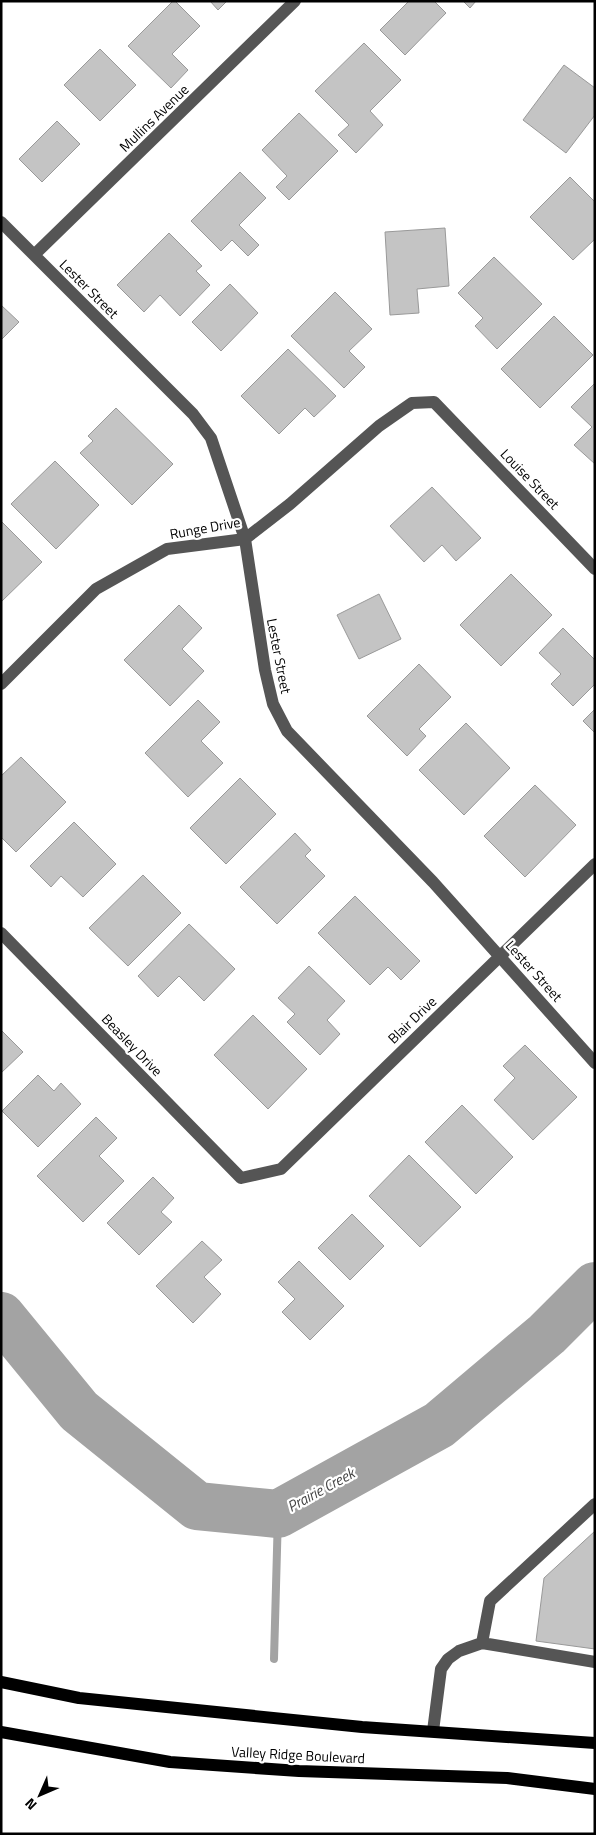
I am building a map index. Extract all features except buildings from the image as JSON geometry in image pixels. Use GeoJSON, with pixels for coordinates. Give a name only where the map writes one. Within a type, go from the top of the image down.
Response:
{"type":"FeatureCollection","features":[{"type":"Feature","properties":{"kind":"main road"},"geometry":{"type":"LineString","coordinates":[[1,1682],[79,1698],[362,1727],[595,1743]]}},
{"type":"Feature","properties":{"kind":"main road","name":"Valley Ridge Boulevard"},"geometry":{"type":"LineString","coordinates":[[1,1732],[170,1762],[299,1771],[507,1778],[595,1789]]}},
{"type":"Feature","properties":{"kind":"street","name":"Mullins Avenue"},"geometry":{"type":"LineString","coordinates":[[34,255],[295,1]]}},
{"type":"Feature","properties":{"kind":"street","name":"Lester Street"},"geometry":{"type":"LineString","coordinates":[[1,222],[193,414],[211,438],[245,539],[265,670],[273,704],[287,731],[433,882],[595,1063]]}},
{"type":"Feature","properties":{"kind":"street","name":"Runge Drive"},"geometry":{"type":"LineString","coordinates":[[1,684],[96,589],[167,549],[245,539],[290,504],[379,426],[412,404],[434,402],[443,411]]}},
{"type":"Feature","properties":{"kind":"street","name":"Louise Street"},"geometry":{"type":"LineString","coordinates":[[443,411],[595,569]]}},
{"type":"Feature","properties":{"kind":"street","name":"Blair Drive"},"geometry":{"type":"LineString","coordinates":[[241,1178],[281,1169],[595,864]]}},
{"type":"Feature","properties":{"kind":"street","name":"Beasley Drive"},"geometry":{"type":"LineString","coordinates":[[1,933],[241,1178]]}},
{"type":"Feature","properties":{"kind":"street"},"geometry":{"type":"LineString","coordinates":[[482,1643],[490,1601],[595,1504]]}},
{"type":"Feature","properties":{"kind":"street"},"geometry":{"type":"LineString","coordinates":[[433,1731],[441,1668],[448,1659],[459,1651],[482,1643],[595,1662]]}},
{"type":"Feature","properties":{"kind":"waterway","name":"Prairie Creek"},"geometry":{"type":"LineString","coordinates":[[1,1316],[79,1411],[197,1506],[278,1514],[439,1425],[547,1334],[595,1286]]}},
{"type":"Feature","properties":{"kind":"waterway"},"geometry":{"type":"LineString","coordinates":[[274,1659],[278,1514]]}}]}
